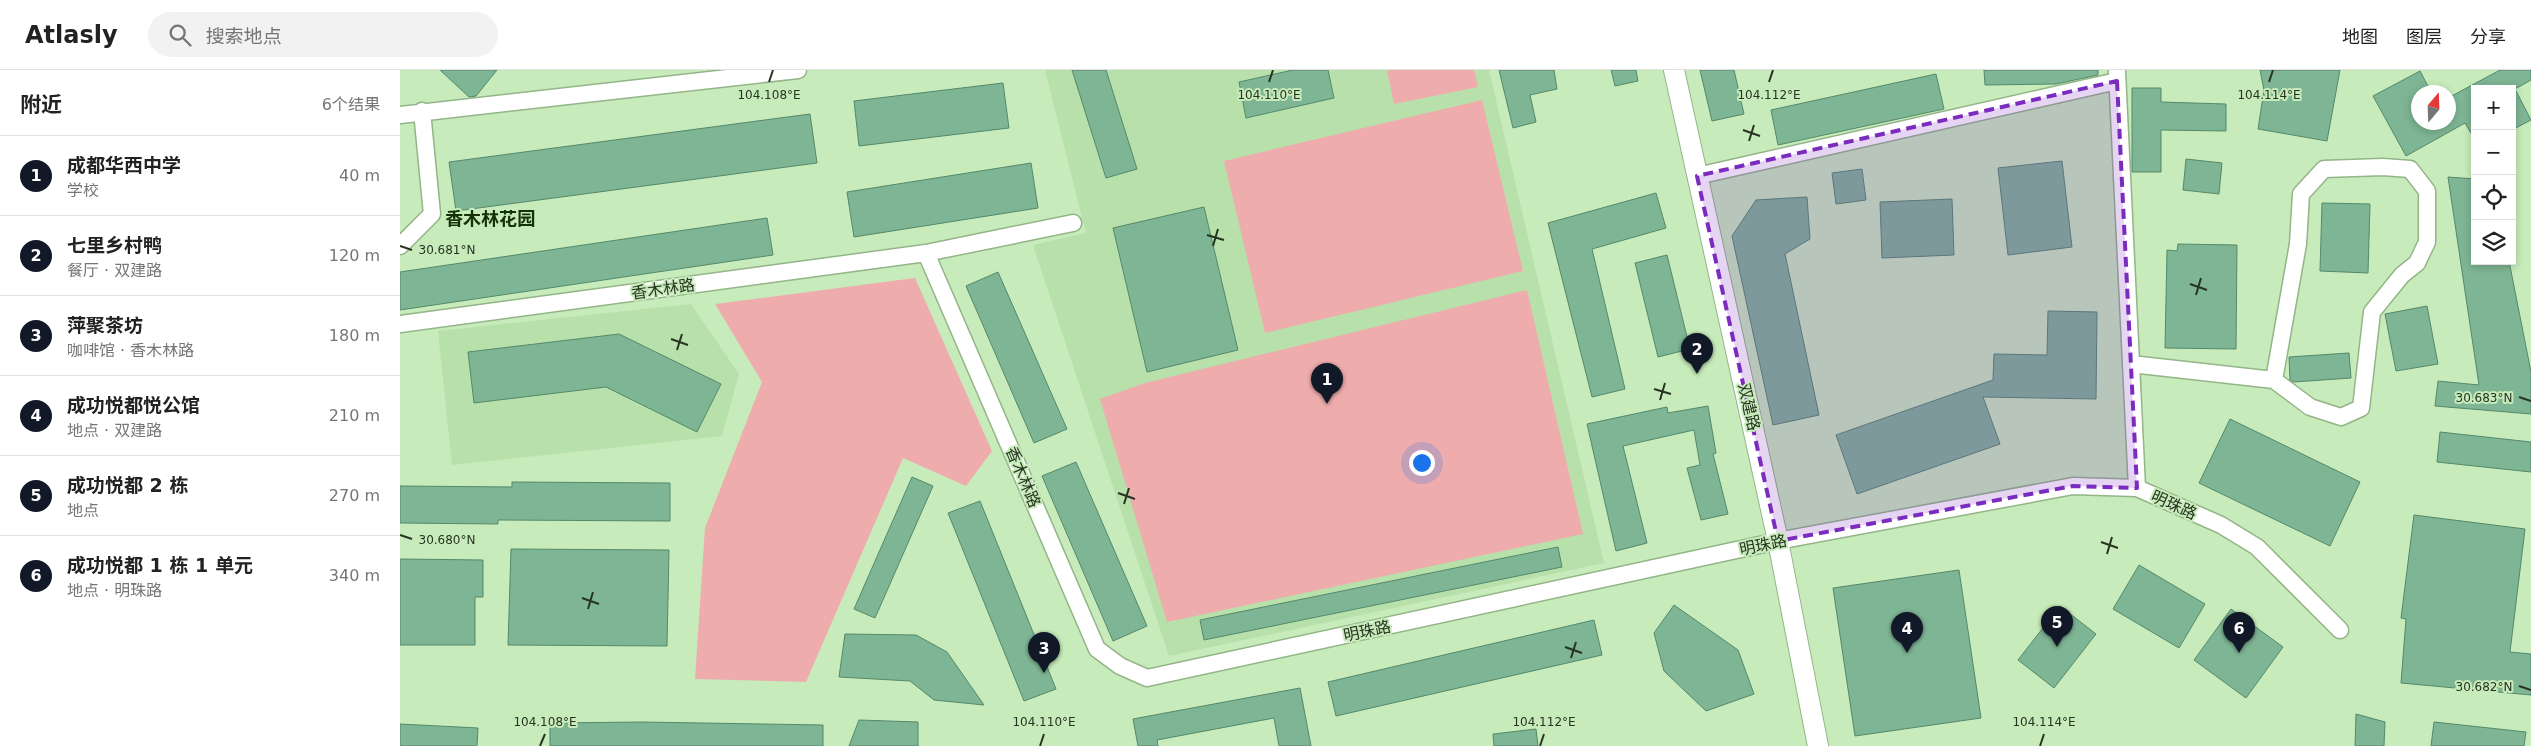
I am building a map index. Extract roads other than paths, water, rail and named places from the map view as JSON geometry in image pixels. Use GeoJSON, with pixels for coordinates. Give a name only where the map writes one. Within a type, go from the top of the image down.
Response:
{"type":"FeatureCollection","features":[{"type":"Feature","properties":{"kind":"street"},"geometry":{"type":"LineString","coordinates":[[400,115],[422,111],[798,70]]}},
{"type":"Feature","properties":{"kind":"street","name":"双建路"},"geometry":{"type":"LineString","coordinates":[[1674,70],[1778,541],[1818,746]]}},
{"type":"Feature","properties":{"kind":"street"},"geometry":{"type":"LineString","coordinates":[[1697,176],[2117,76],[2137,488]]}},
{"type":"Feature","properties":{"kind":"street"},"geometry":{"type":"LineString","coordinates":[[400,246],[432,214],[422,111]]}},
{"type":"Feature","properties":{"kind":"street"},"geometry":{"type":"LineString","coordinates":[[2131,364],[2274,380],[2310,407],[2341,416],[2361,408],[2372,312],[2402,275],[2417,262],[2427,242],[2427,191],[2410,169],[2324,169],[2302,194],[2298,244],[2274,380]]}},
{"type":"Feature","properties":{"kind":"street","name":"香木林路"},"geometry":{"type":"LineString","coordinates":[[400,324],[926,253],[1073,223]]}},
{"type":"Feature","properties":{"kind":"street","name":"香木林路"},"geometry":{"type":"LineString","coordinates":[[926,253],[1097,649],[1120,666],[1147,678]]}},
{"type":"Feature","properties":{"kind":"street","name":"明珠路"},"geometry":{"type":"LineString","coordinates":[[1147,678],[1778,541],[2073,486],[2137,488],[2221,525],[2257,547],[2340,630]]}},
{"type":"Feature","properties":{"kind":"place","name":"七里乡村鸭"},"geometry":{"type":"Point","coordinates":[1697,374]}},
{"type":"Feature","properties":{"kind":"place","name":"成都华西中学"},"geometry":{"type":"Point","coordinates":[1327,404]}},
{"type":"Feature","properties":{"kind":"place","name":"成功悦都 2 栋"},"geometry":{"type":"Point","coordinates":[2057,647]}},
{"type":"Feature","properties":{"kind":"place","name":"成功悦都悦公馆"},"geometry":{"type":"Point","coordinates":[1907,653]}},
{"type":"Feature","properties":{"kind":"place","name":"成功悦都 1 栋 1 单元"},"geometry":{"type":"Point","coordinates":[2239,653]}},
{"type":"Feature","properties":{"kind":"place","name":"萍聚茶坊"},"geometry":{"type":"Point","coordinates":[1044,673]}},
{"type":"Feature","properties":{"kind":"district","name":"香木林花园"},"geometry":{"type":"Point","coordinates":[490,218]}}]}
